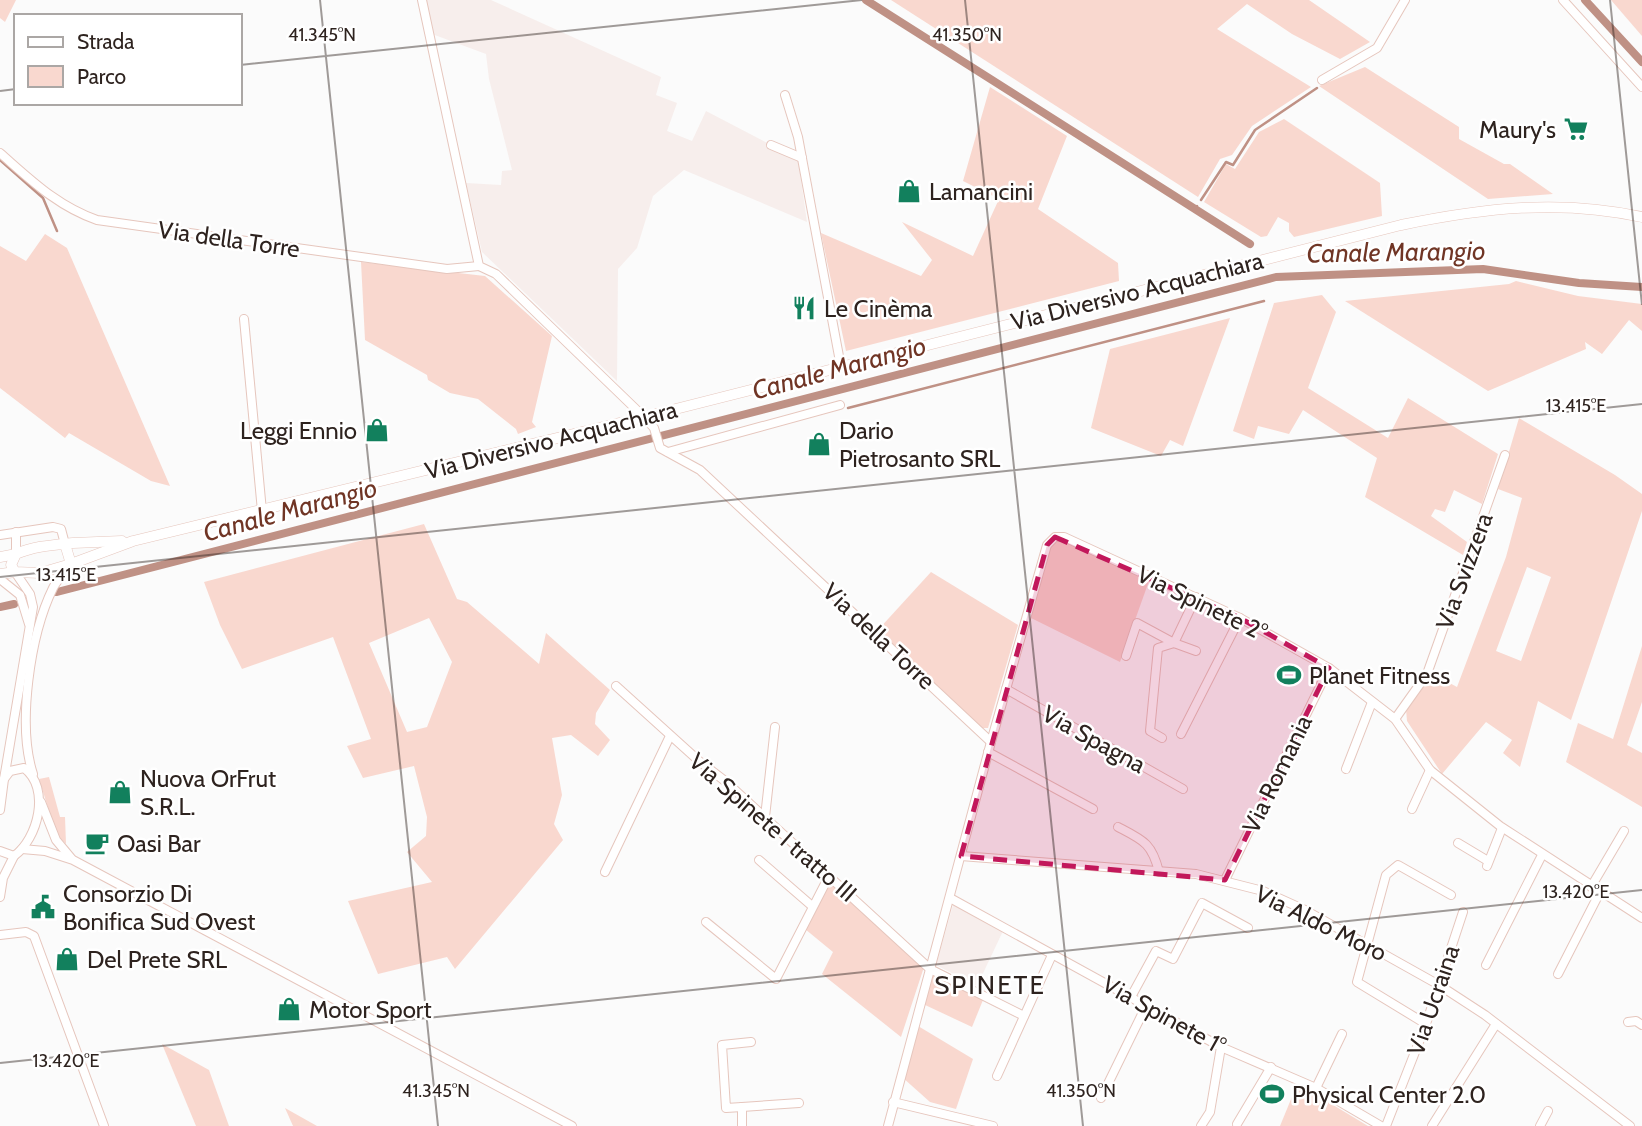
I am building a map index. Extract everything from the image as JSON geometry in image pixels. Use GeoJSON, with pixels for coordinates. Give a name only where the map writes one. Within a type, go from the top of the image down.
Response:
{"type":"FeatureCollection","features":[{"type":"Feature","properties":{"kind":"main road","name":"Via Diversivo Acquachiara"},"geometry":{"type":"LineString","coordinates":[[133,541],[645,417],[1449,215],[1552,205],[1611,210],[1642,217]]}},
{"type":"Feature","properties":{"kind":"main road"},"geometry":{"type":"LineString","coordinates":[[0,556],[43,546],[133,541]]}},
{"type":"Feature","properties":{"kind":"main road"},"geometry":{"type":"LineString","coordinates":[[0,576],[15,572],[40,573],[133,541]]}},
{"type":"Feature","properties":{"kind":"main road"},"geometry":{"type":"LineString","coordinates":[[65,544],[69,565]]}},
{"type":"Feature","properties":{"kind":"main road"},"geometry":{"type":"LineString","coordinates":[[15,572],[10,565],[16,554]]}},
{"type":"Feature","properties":{"kind":"street"},"geometry":{"type":"LineString","coordinates":[[422,0],[479,266],[496,274],[645,417],[654,428],[664,450],[840,405]]}},
{"type":"Feature","properties":{"kind":"street"},"geometry":{"type":"LineString","coordinates":[[1322,80],[1377,48],[1405,0]]}},
{"type":"Feature","properties":{"kind":"street"},"geometry":{"type":"LineString","coordinates":[[1563,0],[1642,87]]}},
{"type":"Feature","properties":{"kind":"street"},"geometry":{"type":"LineString","coordinates":[[785,95],[802,158],[841,367]]}},
{"type":"Feature","properties":{"kind":"street"},"geometry":{"type":"LineString","coordinates":[[771,145],[802,158]]}},
{"type":"Feature","properties":{"kind":"street","name":"Via della Torre"},"geometry":{"type":"LineString","coordinates":[[0,153],[52,199],[70,211],[97,220],[447,270],[479,266]]}},
{"type":"Feature","properties":{"kind":"street"},"geometry":{"type":"LineString","coordinates":[[244,319],[262,511]]}},
{"type":"Feature","properties":{"kind":"street","name":"Via della Torre"},"geometry":{"type":"LineString","coordinates":[[664,450],[701,470],[990,742]]}},
{"type":"Feature","properties":{"kind":"street","name":"Via Svizzera"},"geometry":{"type":"LineString","coordinates":[[1395,719],[1427,674],[1505,455]]}},
{"type":"Feature","properties":{"kind":"street"},"geometry":{"type":"LineString","coordinates":[[0,535],[53,527],[61,530],[65,544]]}},
{"type":"Feature","properties":{"kind":"street"},"geometry":{"type":"LineString","coordinates":[[16,532],[16,554]]}},
{"type":"Feature","properties":{"kind":"street","name":"Via Spinete 2°"},"geometry":{"type":"LineString","coordinates":[[990,742],[1048,545],[1055,537],[1064,537],[1240,618],[1329,668],[1395,719],[1430,770],[1502,828],[1642,918]]}},
{"type":"Feature","properties":{"kind":"street"},"geometry":{"type":"LineString","coordinates":[[69,565],[54,587],[40,625],[24,723],[40,799],[56,840],[73,860]]}},
{"type":"Feature","properties":{"kind":"street"},"geometry":{"type":"LineString","coordinates":[[0,810],[33,607],[30,594],[15,572]]}},
{"type":"Feature","properties":{"kind":"street"},"geometry":{"type":"LineString","coordinates":[[0,576],[20,595],[30,629]]}},
{"type":"Feature","properties":{"kind":"street"},"geometry":{"type":"LineString","coordinates":[[1163,738],[1150,731],[1158,648],[1174,643],[1196,597]]}},
{"type":"Feature","properties":{"kind":"street"},"geometry":{"type":"LineString","coordinates":[[1181,734],[1240,618]]}},
{"type":"Feature","properties":{"kind":"street"},"geometry":{"type":"LineString","coordinates":[[1126,656],[1137,623],[1174,643],[1196,651]]}},
{"type":"Feature","properties":{"kind":"street","name":"Via Romania"},"geometry":{"type":"LineString","coordinates":[[1226,880],[1329,668]]}},
{"type":"Feature","properties":{"kind":"street","name":"Via Spinete I tratto III"},"geometry":{"type":"LineString","coordinates":[[616,686],[765,817],[929,969],[1024,1016]]}},
{"type":"Feature","properties":{"kind":"street","name":"Via Spagna"},"geometry":{"type":"LineString","coordinates":[[1006,689],[1183,789]]}},
{"type":"Feature","properties":{"kind":"street"},"geometry":{"type":"LineString","coordinates":[[1346,769],[1372,702]]}},
{"type":"Feature","properties":{"kind":"street"},"geometry":{"type":"LineString","coordinates":[[765,817],[775,727]]}},
{"type":"Feature","properties":{"kind":"street"},"geometry":{"type":"LineString","coordinates":[[605,872],[670,736]]}},
{"type":"Feature","properties":{"kind":"street"},"geometry":{"type":"LineString","coordinates":[[888,1126],[990,742]]}},
{"type":"Feature","properties":{"kind":"street"},"geometry":{"type":"LineString","coordinates":[[988,752],[1093,808]]}},
{"type":"Feature","properties":{"kind":"street"},"geometry":{"type":"LineString","coordinates":[[4,779],[16,768],[24,768],[33,774]]}},
{"type":"Feature","properties":{"kind":"street"},"geometry":{"type":"LineString","coordinates":[[1412,809],[1430,770]]}},
{"type":"Feature","properties":{"kind":"street"},"geometry":{"type":"LineString","coordinates":[[0,897],[3,878],[14,856],[33,833],[40,799]]}},
{"type":"Feature","properties":{"kind":"street"},"geometry":{"type":"LineString","coordinates":[[1118,827],[1141,838],[1154,850],[1159,872]]}},
{"type":"Feature","properties":{"kind":"street"},"geometry":{"type":"LineString","coordinates":[[1458,843],[1487,863],[1502,828]]}},
{"type":"Feature","properties":{"kind":"street"},"geometry":{"type":"LineString","coordinates":[[1591,887],[1623,831]]}},
{"type":"Feature","properties":{"kind":"street"},"geometry":{"type":"LineString","coordinates":[[22,849],[45,850],[73,860],[572,1126]]}},
{"type":"Feature","properties":{"kind":"street"},"geometry":{"type":"LineString","coordinates":[[0,851],[14,856]]}},
{"type":"Feature","properties":{"kind":"street"},"geometry":{"type":"LineString","coordinates":[[1486,965],[1542,855]]}},
{"type":"Feature","properties":{"kind":"street","name":"Via Aldo Moro"},"geometry":{"type":"LineString","coordinates":[[961,856],[1159,872],[1226,880],[1263,891],[1305,910],[1439,985],[1496,1024],[1630,1126]]}},
{"type":"Feature","properties":{"kind":"street"},"geometry":{"type":"LineString","coordinates":[[759,860],[812,905]]}},
{"type":"Feature","properties":{"kind":"street"},"geometry":{"type":"LineString","coordinates":[[1426,1024],[1357,982],[1386,875],[1398,865],[1451,895]]}},
{"type":"Feature","properties":{"kind":"street"},"geometry":{"type":"LineString","coordinates":[[706,922],[776,979],[829,876]]}},
{"type":"Feature","properties":{"kind":"street"},"geometry":{"type":"LineString","coordinates":[[1558,974],[1600,892]]}},
{"type":"Feature","properties":{"kind":"street","name":"Via Spinete 1°"},"geometry":{"type":"LineString","coordinates":[[950,898],[1052,955],[1132,995],[1221,1047],[1316,1088],[1383,1126]]}},
{"type":"Feature","properties":{"kind":"street"},"geometry":{"type":"LineString","coordinates":[[1132,995],[1156,951],[1173,959],[1202,903],[1248,928]]}},
{"type":"Feature","properties":{"kind":"street","name":"Via Ucraina"},"geometry":{"type":"LineString","coordinates":[[1383,1126],[1426,1024],[1463,912]]}},
{"type":"Feature","properties":{"kind":"street"},"geometry":{"type":"LineString","coordinates":[[0,935],[26,932],[34,936],[104,1126]]}},
{"type":"Feature","properties":{"kind":"street"},"geometry":{"type":"LineString","coordinates":[[997,1076],[1052,955]]}},
{"type":"Feature","properties":{"kind":"street"},"geometry":{"type":"LineString","coordinates":[[1101,1098],[1147,1004]]}},
{"type":"Feature","properties":{"kind":"street"},"geometry":{"type":"LineString","coordinates":[[1628,1022],[1636,1021],[1642,1025]]}},
{"type":"Feature","properties":{"kind":"street"},"geometry":{"type":"LineString","coordinates":[[1432,1126],[1496,1024]]}},
{"type":"Feature","properties":{"kind":"street"},"geometry":{"type":"LineString","coordinates":[[1316,1088],[1342,1034]]}},
{"type":"Feature","properties":{"kind":"street"},"geometry":{"type":"LineString","coordinates":[[751,1042],[722,1045],[726,1108],[799,1103]]}},
{"type":"Feature","properties":{"kind":"street"},"geometry":{"type":"LineString","coordinates":[[1201,1126],[1210,1112],[1221,1047]]}},
{"type":"Feature","properties":{"kind":"street"},"geometry":{"type":"LineString","coordinates":[[1237,1124],[1271,1067]]}},
{"type":"Feature","properties":{"kind":"street"},"geometry":{"type":"LineString","coordinates":[[893,1102],[993,1126]]}},
{"type":"Feature","properties":{"kind":"street"},"geometry":{"type":"LineString","coordinates":[[742,1107],[742,1126]]}},
{"type":"Feature","properties":{"kind":"street"},"geometry":{"type":"LineString","coordinates":[[1540,1126],[1548,1111]]}},
{"type":"Feature","properties":{"kind":"highlighted area"},"geometry":{"type":"Polygon","coordinates":[[[1055,537],[1240,618],[1329,668],[1225,880],[961,856],[1047,545],[1055,537]]]}},
{"type":"Feature","properties":{"kind":"shaded area"},"geometry":{"type":"Polygon","coordinates":[[[425,0],[491,0],[661,77],[656,95],[677,103],[667,131],[692,141],[706,111],[798,159],[807,222],[684,170],[653,196],[637,248],[618,269],[617,381],[482,252],[466,183],[501,185],[502,171],[512,170],[489,79],[486,54],[432,34],[425,0]]]}},
{"type":"Feature","properties":{"kind":"shaded area"},"geometry":{"type":"Polygon","coordinates":[[[953,905],[1003,931],[977,986],[936,965],[953,905]]]}},
{"type":"Feature","properties":{"kind":"green space"},"geometry":{"type":"Polygon","coordinates":[[[0,0],[16,0],[5,22],[0,18],[0,0]]]}},
{"type":"Feature","properties":{"kind":"green space"},"geometry":{"type":"Polygon","coordinates":[[[891,0],[1309,0],[1370,42],[1340,59],[1292,34],[1247,4],[1217,29],[1311,87],[1252,126],[1232,155],[1220,159],[1198,197],[891,0]]]}},
{"type":"Feature","properties":{"kind":"green space"},"geometry":{"type":"Polygon","coordinates":[[[1611,0],[1642,0],[1642,36],[1611,0]]]}},
{"type":"Feature","properties":{"kind":"green space"},"geometry":{"type":"Polygon","coordinates":[[[1365,67],[1459,127],[1459,139],[1504,164],[1510,164],[1553,194],[1488,199],[1319,86],[1365,67]]]}},
{"type":"Feature","properties":{"kind":"green space"},"geometry":{"type":"Polygon","coordinates":[[[990,87],[1067,136],[1038,209],[1118,263],[1119,281],[846,351],[821,233],[921,276],[932,260],[902,222],[973,256],[999,199],[963,181],[990,87]]]}},
{"type":"Feature","properties":{"kind":"green space"},"geometry":{"type":"Polygon","coordinates":[[[1284,119],[1380,183],[1382,216],[1294,237],[1289,231],[1289,223],[1278,217],[1267,236],[1261,237],[1204,202],[1226,164],[1235,169],[1259,132],[1284,119]]]}},
{"type":"Feature","properties":{"kind":"green space"},"geometry":{"type":"Polygon","coordinates":[[[45,234],[67,248],[170,486],[151,481],[69,433],[65,438],[0,388],[0,246],[26,261],[45,234]]]}},
{"type":"Feature","properties":{"kind":"green space"},"geometry":{"type":"Polygon","coordinates":[[[361,262],[485,276],[552,336],[532,422],[536,427],[518,434],[516,429],[478,399],[450,393],[428,380],[427,375],[365,340],[361,262]]]}},
{"type":"Feature","properties":{"kind":"green space"},"geometry":{"type":"Polygon","coordinates":[[[1516,281],[1578,296],[1642,304],[1642,331],[1629,320],[1602,354],[1585,342],[1586,349],[1488,391],[1345,301],[1509,284],[1516,281]]]}},
{"type":"Feature","properties":{"kind":"green space"},"geometry":{"type":"Polygon","coordinates":[[[1322,295],[1336,312],[1308,388],[1388,438],[1408,398],[1498,454],[1482,504],[1454,490],[1445,512],[1435,509],[1431,516],[1467,542],[1463,555],[1365,497],[1377,458],[1303,410],[1289,434],[1258,426],[1254,439],[1233,431],[1274,303],[1322,295]]]}},
{"type":"Feature","properties":{"kind":"green space"},"geometry":{"type":"Polygon","coordinates":[[[1230,318],[1183,446],[1170,440],[1161,456],[1091,428],[1110,349],[1230,318]]]}},
{"type":"Feature","properties":{"kind":"green space"},"geometry":{"type":"Polygon","coordinates":[[[1519,418],[1642,494],[1642,511],[1571,720],[1538,701],[1520,767],[1503,753],[1512,740],[1486,722],[1442,774],[1407,721],[1406,709],[1433,674],[1457,687],[1506,557],[1522,498],[1498,489],[1519,418]],[[1527,567],[1496,651],[1521,661],[1551,577],[1527,567]]]}},
{"type":"Feature","properties":{"kind":"green space"},"geometry":{"type":"Polygon","coordinates":[[[424,524],[457,599],[467,602],[539,664],[546,633],[610,690],[596,713],[595,724],[610,740],[598,756],[571,735],[552,738],[562,795],[554,824],[563,840],[455,969],[447,957],[378,974],[348,901],[432,882],[407,852],[426,836],[427,817],[414,766],[363,778],[347,746],[371,739],[333,637],[242,669],[220,625],[204,582],[424,524]],[[429,618],[369,643],[407,732],[427,727],[452,662],[429,618]]]}},
{"type":"Feature","properties":{"kind":"green space"},"geometry":{"type":"Polygon","coordinates":[[[1062,540],[1149,581],[1120,662],[1031,618],[1050,545],[1062,540]]]}},
{"type":"Feature","properties":{"kind":"green space"},"geometry":{"type":"Polygon","coordinates":[[[931,572],[1018,625],[988,728],[982,728],[878,630],[931,572]]]}},
{"type":"Feature","properties":{"kind":"green space"},"geometry":{"type":"Polygon","coordinates":[[[1642,646],[1642,702],[1627,745],[1642,753],[1642,807],[1566,762],[1578,723],[1613,739],[1642,646]]]}},
{"type":"Feature","properties":{"kind":"green space"},"geometry":{"type":"Polygon","coordinates":[[[49,777],[60,817],[65,817],[66,844],[56,833],[39,779],[49,777]]]}},
{"type":"Feature","properties":{"kind":"green space"},"geometry":{"type":"Polygon","coordinates":[[[829,883],[924,967],[901,1037],[822,974],[833,952],[805,929],[829,883]]]}},
{"type":"Feature","properties":{"kind":"green space"},"geometry":{"type":"Polygon","coordinates":[[[932,975],[983,1000],[972,1027],[923,1004],[932,975]]]}},
{"type":"Feature","properties":{"kind":"green space"},"geometry":{"type":"Polygon","coordinates":[[[918,1026],[973,1059],[956,1109],[930,1102],[902,1077],[918,1026]]]}},
{"type":"Feature","properties":{"kind":"green space"},"geometry":{"type":"Polygon","coordinates":[[[162,1044],[209,1070],[229,1126],[196,1126],[162,1044]]]}},
{"type":"Feature","properties":{"kind":"green space"},"geometry":{"type":"Polygon","coordinates":[[[1300,1085],[1368,1126],[1280,1126],[1296,1087],[1300,1085]]]}},
{"type":"Feature","properties":{"kind":"green space"},"geometry":{"type":"Polygon","coordinates":[[[285,1108],[317,1126],[293,1126],[285,1108]]]}},
{"type":"Feature","properties":{"kind":"waterway"},"geometry":{"type":"LineString","coordinates":[[866,0],[1250,244]]}},
{"type":"Feature","properties":{"kind":"waterway"},"geometry":{"type":"LineString","coordinates":[[1585,0],[1642,62]]}},
{"type":"Feature","properties":{"kind":"waterway"},"geometry":{"type":"LineString","coordinates":[[1201,200],[1226,162],[1233,165],[1255,130],[1317,88]]}},
{"type":"Feature","properties":{"kind":"waterway"},"geometry":{"type":"LineString","coordinates":[[0,160],[43,198],[57,231]]}},
{"type":"Feature","properties":{"kind":"waterway","name":"Canale Marangio"},"geometry":{"type":"LineString","coordinates":[[57,592],[1276,277],[1483,269],[1579,283],[1642,287]]}},
{"type":"Feature","properties":{"kind":"waterway"},"geometry":{"type":"LineString","coordinates":[[848,408],[1264,301]]}},
{"type":"Feature","properties":{"kind":"waterway","name":"Canale Marangio"},"geometry":{"type":"LineString","coordinates":[[0,607],[14,604]]}},
{"type":"Feature","properties":{"kind":"place","name":"Maury's"},"geometry":{"type":"Point","coordinates":[1576,129]}},
{"type":"Feature","properties":{"kind":"place","name":"Lamancini"},"geometry":{"type":"Point","coordinates":[909,191]}},
{"type":"Feature","properties":{"kind":"place","name":"Le Cinèma"},"geometry":{"type":"Point","coordinates":[804,308]}},
{"type":"Feature","properties":{"kind":"place","name":"Leggi Ennio"},"geometry":{"type":"Point","coordinates":[377,430]}},
{"type":"Feature","properties":{"kind":"place","name":"Dario Pietrosanto SRL"},"geometry":{"type":"Point","coordinates":[819,444]}},
{"type":"Feature","properties":{"kind":"place","name":"Planet Fitness"},"geometry":{"type":"Point","coordinates":[1289,675]}},
{"type":"Feature","properties":{"kind":"place","name":"Nuova OrFrut S.R.L."},"geometry":{"type":"Point","coordinates":[120,792]}},
{"type":"Feature","properties":{"kind":"place","name":"Oasi Bar"},"geometry":{"type":"Point","coordinates":[97,843]}},
{"type":"Feature","properties":{"kind":"place","name":"Consorzio Di Bonifica Sud Ovest"},"geometry":{"type":"Point","coordinates":[43,907]}},
{"type":"Feature","properties":{"kind":"place","name":"Del Prete SRL"},"geometry":{"type":"Point","coordinates":[67,959]}},
{"type":"Feature","properties":{"kind":"place","name":"Motor Sport"},"geometry":{"type":"Point","coordinates":[289,1009]}},
{"type":"Feature","properties":{"kind":"place","name":"Physical Center 2.0"},"geometry":{"type":"Point","coordinates":[1272,1094]}},
{"type":"Feature","properties":{"kind":"district","name":"SPINETE"},"geometry":{"type":"Point","coordinates":[990,985]}}]}
